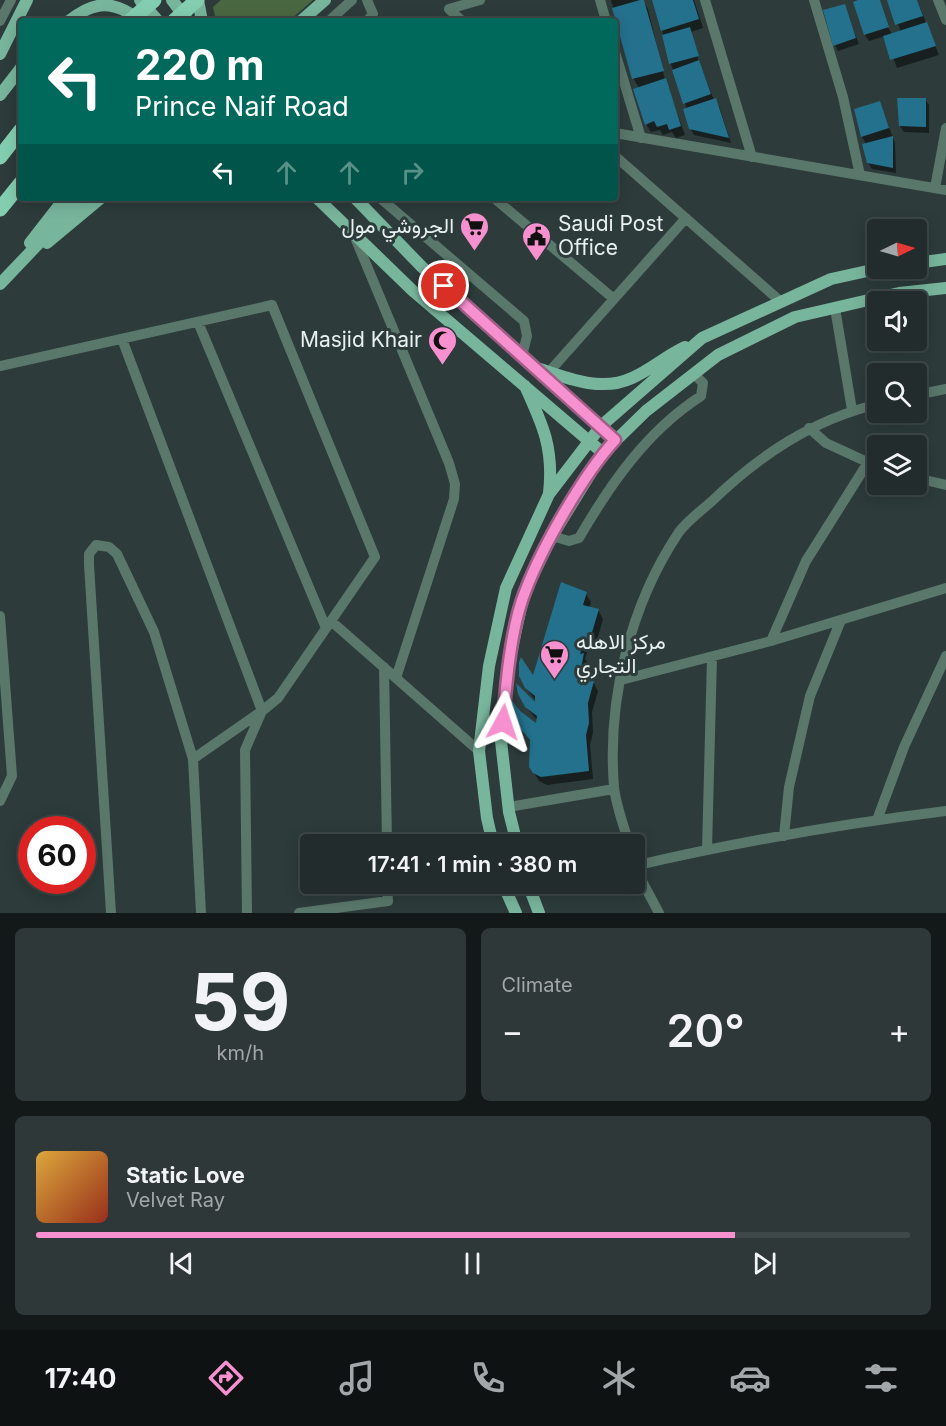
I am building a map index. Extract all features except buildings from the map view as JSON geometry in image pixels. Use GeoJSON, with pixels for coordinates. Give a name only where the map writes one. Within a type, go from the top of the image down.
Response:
{"type":"FeatureCollection","features":[{"type":"Feature","properties":{"kind":"highway"},"geometry":{"type":"LineString","coordinates":[[177,18],[197,0]]}},
{"type":"Feature","properties":{"kind":"highway"},"geometry":{"type":"LineString","coordinates":[[133,18],[145,7]]}},
{"type":"Feature","properties":{"kind":"highway"},"geometry":{"type":"LineString","coordinates":[[0,157],[17,135]]}},
{"type":"Feature","properties":{"kind":"highway"},"geometry":{"type":"LineString","coordinates":[[0,210],[18,187]]}},
{"type":"Feature","properties":{"kind":"main road"},"geometry":{"type":"LineString","coordinates":[[0,54],[27,0]]}},
{"type":"Feature","properties":{"kind":"main road"},"geometry":{"type":"LineString","coordinates":[[172,0],[186,18]]}},
{"type":"Feature","properties":{"kind":"main road"},"geometry":{"type":"LineString","coordinates":[[197,0],[201,18]]}},
{"type":"Feature","properties":{"kind":"main road"},"geometry":{"type":"LineString","coordinates":[[304,18],[325,0]]}},
{"type":"Feature","properties":{"kind":"main road"},"geometry":{"type":"LineString","coordinates":[[72,18],[79,11],[99,2],[145,7],[155,18]]}},
{"type":"Feature","properties":{"kind":"main road"},"geometry":{"type":"LineString","coordinates":[[0,95],[18,72]]}},
{"type":"Feature","properties":{"kind":"main road"},"geometry":{"type":"LineString","coordinates":[[0,283],[63,201]]}},
{"type":"Feature","properties":{"kind":"main road"},"geometry":{"type":"LineString","coordinates":[[0,283],[79,201]]}},
{"type":"Feature","properties":{"kind":"main road"},"geometry":{"type":"LineString","coordinates":[[19,264],[97,201]]}},
{"type":"Feature","properties":{"kind":"main road"},"geometry":{"type":"LineString","coordinates":[[320,201],[412,290],[524,382],[603,453]]}},
{"type":"Feature","properties":{"kind":"main road"},"geometry":{"type":"LineString","coordinates":[[358,201],[422,267],[615,440]]}},
{"type":"Feature","properties":{"kind":"main road"},"geometry":{"type":"LineString","coordinates":[[927,262],[946,259]]}},
{"type":"Feature","properties":{"kind":"main road"},"geometry":{"type":"LineString","coordinates":[[533,366],[590,384],[617,383],[633,378],[663,358],[780,301],[831,279],[867,271]]}},
{"type":"Feature","properties":{"kind":"main road"},"geometry":{"type":"LineString","coordinates":[[515,834],[508,807],[501,741],[508,667],[524,593],[552,536],[603,453],[615,440],[718,355],[795,317],[899,293],[946,288]]}},
{"type":"Feature","properties":{"kind":"main road"},"geometry":{"type":"LineString","coordinates":[[491,834],[479,751],[489,666],[506,588],[549,494],[589,440],[601,426],[702,338]]}},
{"type":"Feature","properties":{"kind":"main road"},"geometry":{"type":"LineString","coordinates":[[524,382],[547,434],[552,465],[549,494]]}},
{"type":"Feature","properties":{"kind":"main road"},"geometry":{"type":"LineString","coordinates":[[507,894],[516,913]]}},
{"type":"Feature","properties":{"kind":"main road"},"geometry":{"type":"LineString","coordinates":[[532,894],[539,913]]}},
{"type":"Feature","properties":{"kind":"street"},"geometry":{"type":"LineString","coordinates":[[0,21],[11,0]]}},
{"type":"Feature","properties":{"kind":"street"},"geometry":{"type":"LineString","coordinates":[[332,18],[352,0]]}},
{"type":"Feature","properties":{"kind":"street"},"geometry":{"type":"LineString","coordinates":[[367,0],[373,14],[370,18]]}},
{"type":"Feature","properties":{"kind":"street"},"geometry":{"type":"LineString","coordinates":[[459,18],[449,9],[480,0]]}},
{"type":"Feature","properties":{"kind":"street"},"geometry":{"type":"LineString","coordinates":[[600,0],[605,18]]}},
{"type":"Feature","properties":{"kind":"street"},"geometry":{"type":"LineString","coordinates":[[705,0],[752,157]]}},
{"type":"Feature","properties":{"kind":"street"},"geometry":{"type":"LineString","coordinates":[[826,0],[814,2],[843,97],[860,175]]}},
{"type":"Feature","properties":{"kind":"street"},"geometry":{"type":"LineString","coordinates":[[938,0],[946,20]]}},
{"type":"Feature","properties":{"kind":"street"},"geometry":{"type":"LineString","coordinates":[[618,62],[640,138]]}},
{"type":"Feature","properties":{"kind":"street"},"geometry":{"type":"LineString","coordinates":[[618,134],[940,189],[946,128]]}},
{"type":"Feature","properties":{"kind":"street"},"geometry":{"type":"LineString","coordinates":[[618,159],[780,301]]}},
{"type":"Feature","properties":{"kind":"street"},"geometry":{"type":"LineString","coordinates":[[384,201],[524,321],[527,336],[522,356]]}},
{"type":"Feature","properties":{"kind":"street"},"geometry":{"type":"LineString","coordinates":[[498,201],[614,299]]}},
{"type":"Feature","properties":{"kind":"street"},"geometry":{"type":"LineString","coordinates":[[549,372],[686,218]]}},
{"type":"Feature","properties":{"kind":"street"},"geometry":{"type":"LineString","coordinates":[[354,234],[449,463],[455,484],[454,499],[396,678]]}},
{"type":"Feature","properties":{"kind":"street"},"geometry":{"type":"LineString","coordinates":[[0,366],[272,305],[375,556],[278,698],[193,759]]}},
{"type":"Feature","properties":{"kind":"street"},"geometry":{"type":"LineString","coordinates":[[835,308],[852,410]]}},
{"type":"Feature","properties":{"kind":"street"},"geometry":{"type":"LineString","coordinates":[[198,322],[329,625],[384,667],[479,751]]}},
{"type":"Feature","properties":{"kind":"street"},"geometry":{"type":"LineString","coordinates":[[122,339],[262,711],[245,750],[247,913]]}},
{"type":"Feature","properties":{"kind":"street"},"geometry":{"type":"LineString","coordinates":[[552,536],[569,541],[579,538],[624,467],[686,404],[701,396],[703,382],[694,374]]}},
{"type":"Feature","properties":{"kind":"street"},"geometry":{"type":"LineString","coordinates":[[927,393],[946,389]]}},
{"type":"Feature","properties":{"kind":"street"},"geometry":{"type":"LineString","coordinates":[[626,834],[614,789],[615,716],[624,662],[648,590],[680,531],[747,467],[809,428],[852,410],[867,407]]}},
{"type":"Feature","properties":{"kind":"street"},"geometry":{"type":"LineString","coordinates":[[809,428],[826,443],[867,464]]}},
{"type":"Feature","properties":{"kind":"street"},"geometry":{"type":"LineString","coordinates":[[771,641],[806,561],[867,473]]}},
{"type":"Feature","properties":{"kind":"street"},"geometry":{"type":"LineString","coordinates":[[927,481],[946,485]]}},
{"type":"Feature","properties":{"kind":"street"},"geometry":{"type":"LineString","coordinates":[[111,913],[89,565],[89,554],[96,545],[109,547],[117,554],[154,632],[193,759],[201,913]]}},
{"type":"Feature","properties":{"kind":"street"},"geometry":{"type":"LineString","coordinates":[[621,680],[712,658],[946,588]]}},
{"type":"Feature","properties":{"kind":"street"},"geometry":{"type":"LineString","coordinates":[[0,616],[12,776],[0,801]]}},
{"type":"Feature","properties":{"kind":"street"},"geometry":{"type":"LineString","coordinates":[[784,836],[789,787],[810,696],[841,620]]}},
{"type":"Feature","properties":{"kind":"street"},"geometry":{"type":"LineString","coordinates":[[877,820],[904,747],[946,656]]}},
{"type":"Feature","properties":{"kind":"street"},"geometry":{"type":"LineString","coordinates":[[707,849],[712,658]]}},
{"type":"Feature","properties":{"kind":"street"},"geometry":{"type":"LineString","coordinates":[[384,667],[387,834]]}},
{"type":"Feature","properties":{"kind":"street"},"geometry":{"type":"LineString","coordinates":[[508,807],[614,789]]}},
{"type":"Feature","properties":{"kind":"street"},"geometry":{"type":"LineString","coordinates":[[645,863],[707,849],[877,820],[946,812]]}},
{"type":"Feature","properties":{"kind":"street"},"geometry":{"type":"LineString","coordinates":[[645,887],[659,913]]}},
{"type":"Feature","properties":{"kind":"street"},"geometry":{"type":"LineString","coordinates":[[299,913],[388,901],[388,894]]}},
{"type":"Feature","properties":{"kind":"green space"},"geometry":{"type":"Polygon","coordinates":[[[221,0],[313,0],[292,18],[215,18],[213,7],[221,0]]]}},
{"type":"Feature","properties":{"kind":"place","name":"الجروشي مول"},"geometry":{"type":"Point","coordinates":[475,252]}},
{"type":"Feature","properties":{"kind":"place","name":"Saudi Post Office"},"geometry":{"type":"Point","coordinates":[537,262]}},
{"type":"Feature","properties":{"kind":"place","name":"Masjid Khair"},"geometry":{"type":"Point","coordinates":[443,366]}},
{"type":"Feature","properties":{"kind":"place","name":"مركز الاهله التجاري"},"geometry":{"type":"Point","coordinates":[555,680]}},
{"type":"Feature","properties":{"kind":"route"},"geometry":{"type":"LineString","coordinates":[[444,286],[615,440],[603,453],[552,536],[524,593],[508,667],[503,722]]}}]}
